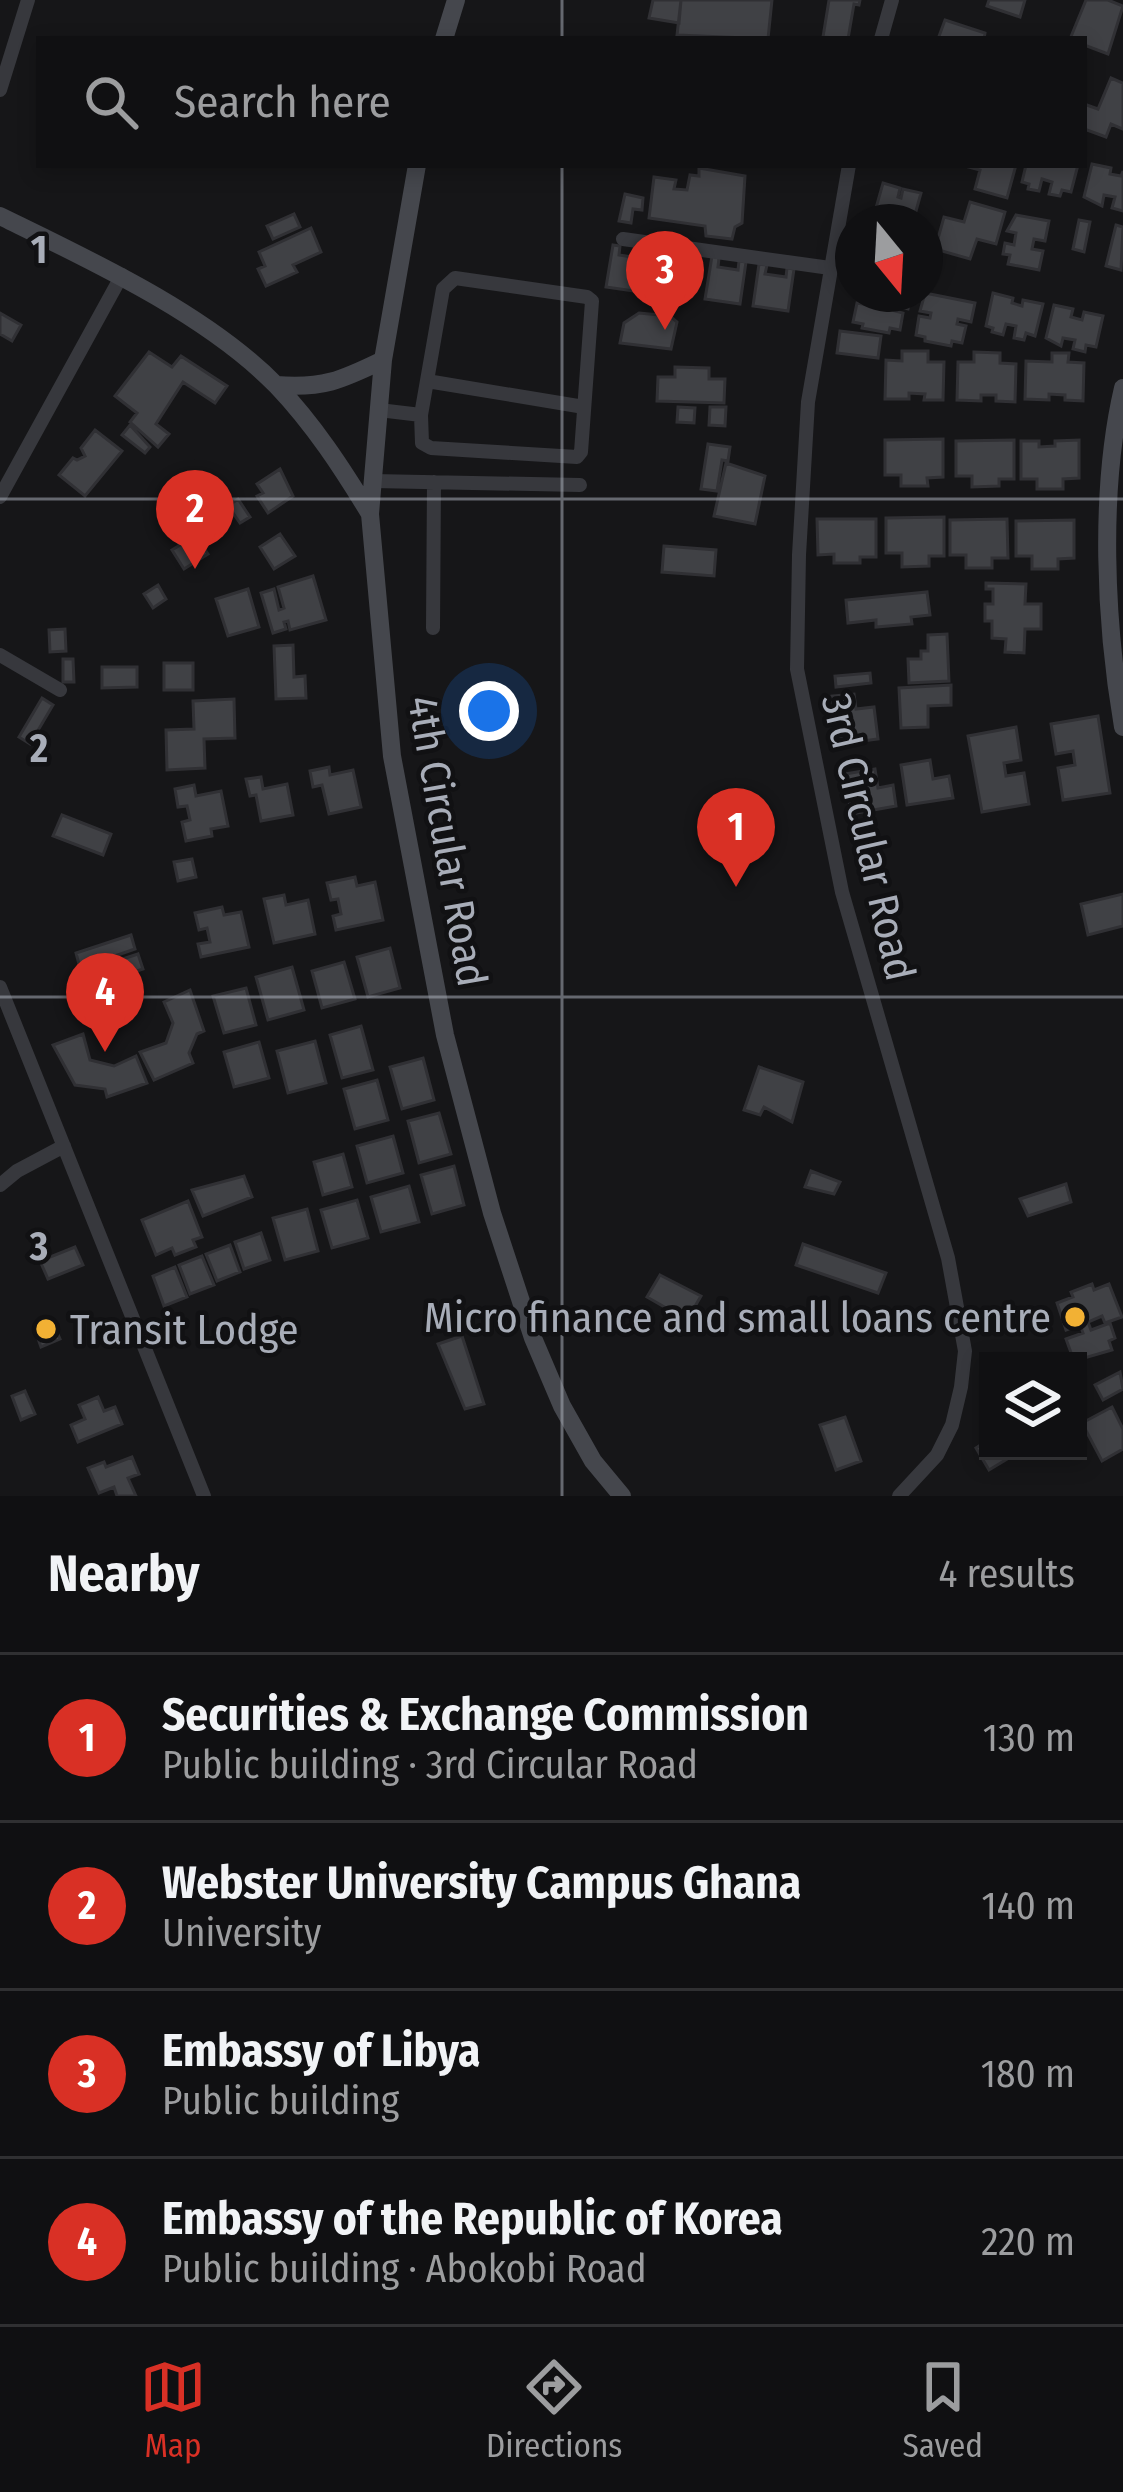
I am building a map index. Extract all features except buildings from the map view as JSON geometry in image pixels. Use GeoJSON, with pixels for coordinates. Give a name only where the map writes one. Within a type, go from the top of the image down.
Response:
{"type":"FeatureCollection","features":[{"type":"Feature","properties":{"kind":"street"},"geometry":{"type":"LineString","coordinates":[[0,90],[28,0]]}},
{"type":"Feature","properties":{"kind":"street"},"geometry":{"type":"LineString","coordinates":[[445,36],[456,0]]}},
{"type":"Feature","properties":{"kind":"street"},"geometry":{"type":"LineString","coordinates":[[882,36],[892,0]]}},
{"type":"Feature","properties":{"kind":"street","name":"4th Circular Road"},"geometry":{"type":"LineString","coordinates":[[416,168],[383,360],[370,514],[392,756],[445,1035],[492,1214],[533,1338],[562,1406],[593,1461],[622,1496]]}},
{"type":"Feature","properties":{"kind":"street","name":"3rd Circular Road"},"geometry":{"type":"LineString","coordinates":[[848,168],[808,401],[797,669],[842,892],[948,1258],[964,1351],[962,1387],[952,1425],[937,1455],[899,1496]]}},
{"type":"Feature","properties":{"kind":"street"},"geometry":{"type":"LineString","coordinates":[[0,216],[122,275],[238,352],[276,385],[328,445],[370,514]]}},
{"type":"Feature","properties":{"kind":"street"},"geometry":{"type":"LineString","coordinates":[[623,238],[830,268]]}},
{"type":"Feature","properties":{"kind":"street"},"geometry":{"type":"LineString","coordinates":[[0,497],[122,275]]}},
{"type":"Feature","properties":{"kind":"street"},"geometry":{"type":"LineString","coordinates":[[454,278],[587,297],[594,307],[581,452],[573,459],[431,448],[422,442],[427,382],[443,289],[454,278]]}},
{"type":"Feature","properties":{"kind":"street"},"geometry":{"type":"LineString","coordinates":[[276,385],[334,383],[383,360]]}},
{"type":"Feature","properties":{"kind":"street"},"geometry":{"type":"LineString","coordinates":[[427,382],[584,407]]}},
{"type":"Feature","properties":{"kind":"street"},"geometry":{"type":"LineString","coordinates":[[1123,388],[1109,496],[1116,686],[1123,727]]}},
{"type":"Feature","properties":{"kind":"street"},"geometry":{"type":"LineString","coordinates":[[379,410],[421,415]]}},
{"type":"Feature","properties":{"kind":"street"},"geometry":{"type":"LineString","coordinates":[[373,481],[580,485]]}},
{"type":"Feature","properties":{"kind":"street"},"geometry":{"type":"LineString","coordinates":[[433,628],[434,482]]}},
{"type":"Feature","properties":{"kind":"street"},"geometry":{"type":"LineString","coordinates":[[0,655],[60,690]]}},
{"type":"Feature","properties":{"kind":"street"},"geometry":{"type":"LineString","coordinates":[[0,987],[204,1496]]}},
{"type":"Feature","properties":{"kind":"street"},"geometry":{"type":"LineString","coordinates":[[0,1186],[17,1171],[64,1146]]}},
{"type":"Feature","properties":{"kind":"place","name":"Embassy of Libya"},"geometry":{"type":"Point","coordinates":[665,330]}},
{"type":"Feature","properties":{"kind":"place","name":"Webster University Campus Ghana"},"geometry":{"type":"Point","coordinates":[195,569]}},
{"type":"Feature","properties":{"kind":"place","name":"Securities & Exchange Commission"},"geometry":{"type":"Point","coordinates":[736,887]}},
{"type":"Feature","properties":{"kind":"place","name":"Embassy of the Republic of Korea"},"geometry":{"type":"Point","coordinates":[105,1052]}},
{"type":"Feature","properties":{"kind":"place","name":"Micro finance and small loans centre"},"geometry":{"type":"Point","coordinates":[1075,1317]}},
{"type":"Feature","properties":{"kind":"place","name":"Transit Lodge"},"geometry":{"type":"Point","coordinates":[46,1329]}}]}
